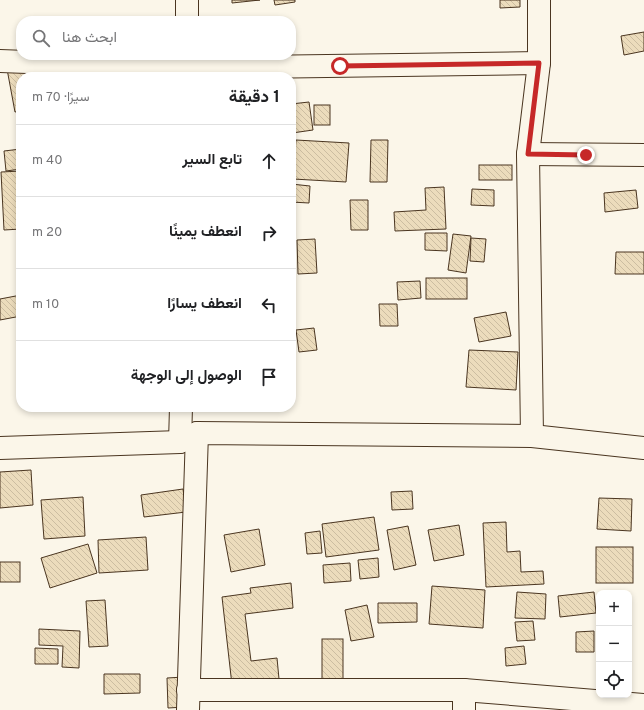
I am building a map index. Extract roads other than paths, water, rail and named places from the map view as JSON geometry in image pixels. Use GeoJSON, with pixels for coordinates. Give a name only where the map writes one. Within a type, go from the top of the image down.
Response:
{"type":"FeatureCollection","features":[{"type":"Feature","properties":{"kind":"street"},"geometry":{"type":"LineString","coordinates":[[187,0],[187,16]]}},
{"type":"Feature","properties":{"kind":"street"},"geometry":{"type":"LineString","coordinates":[[532,436],[528,154],[539,63],[539,0]]}},
{"type":"Feature","properties":{"kind":"street"},"geometry":{"type":"LineString","coordinates":[[0,61],[187,67],[539,63]]}},
{"type":"Feature","properties":{"kind":"street"},"geometry":{"type":"LineString","coordinates":[[528,154],[644,155]]}},
{"type":"Feature","properties":{"kind":"street"},"geometry":{"type":"LineString","coordinates":[[182,412],[188,437],[188,700],[464,700],[644,705]]}},
{"type":"Feature","properties":{"kind":"street"},"geometry":{"type":"LineString","coordinates":[[0,448],[188,437],[532,436],[644,448]]}}]}
